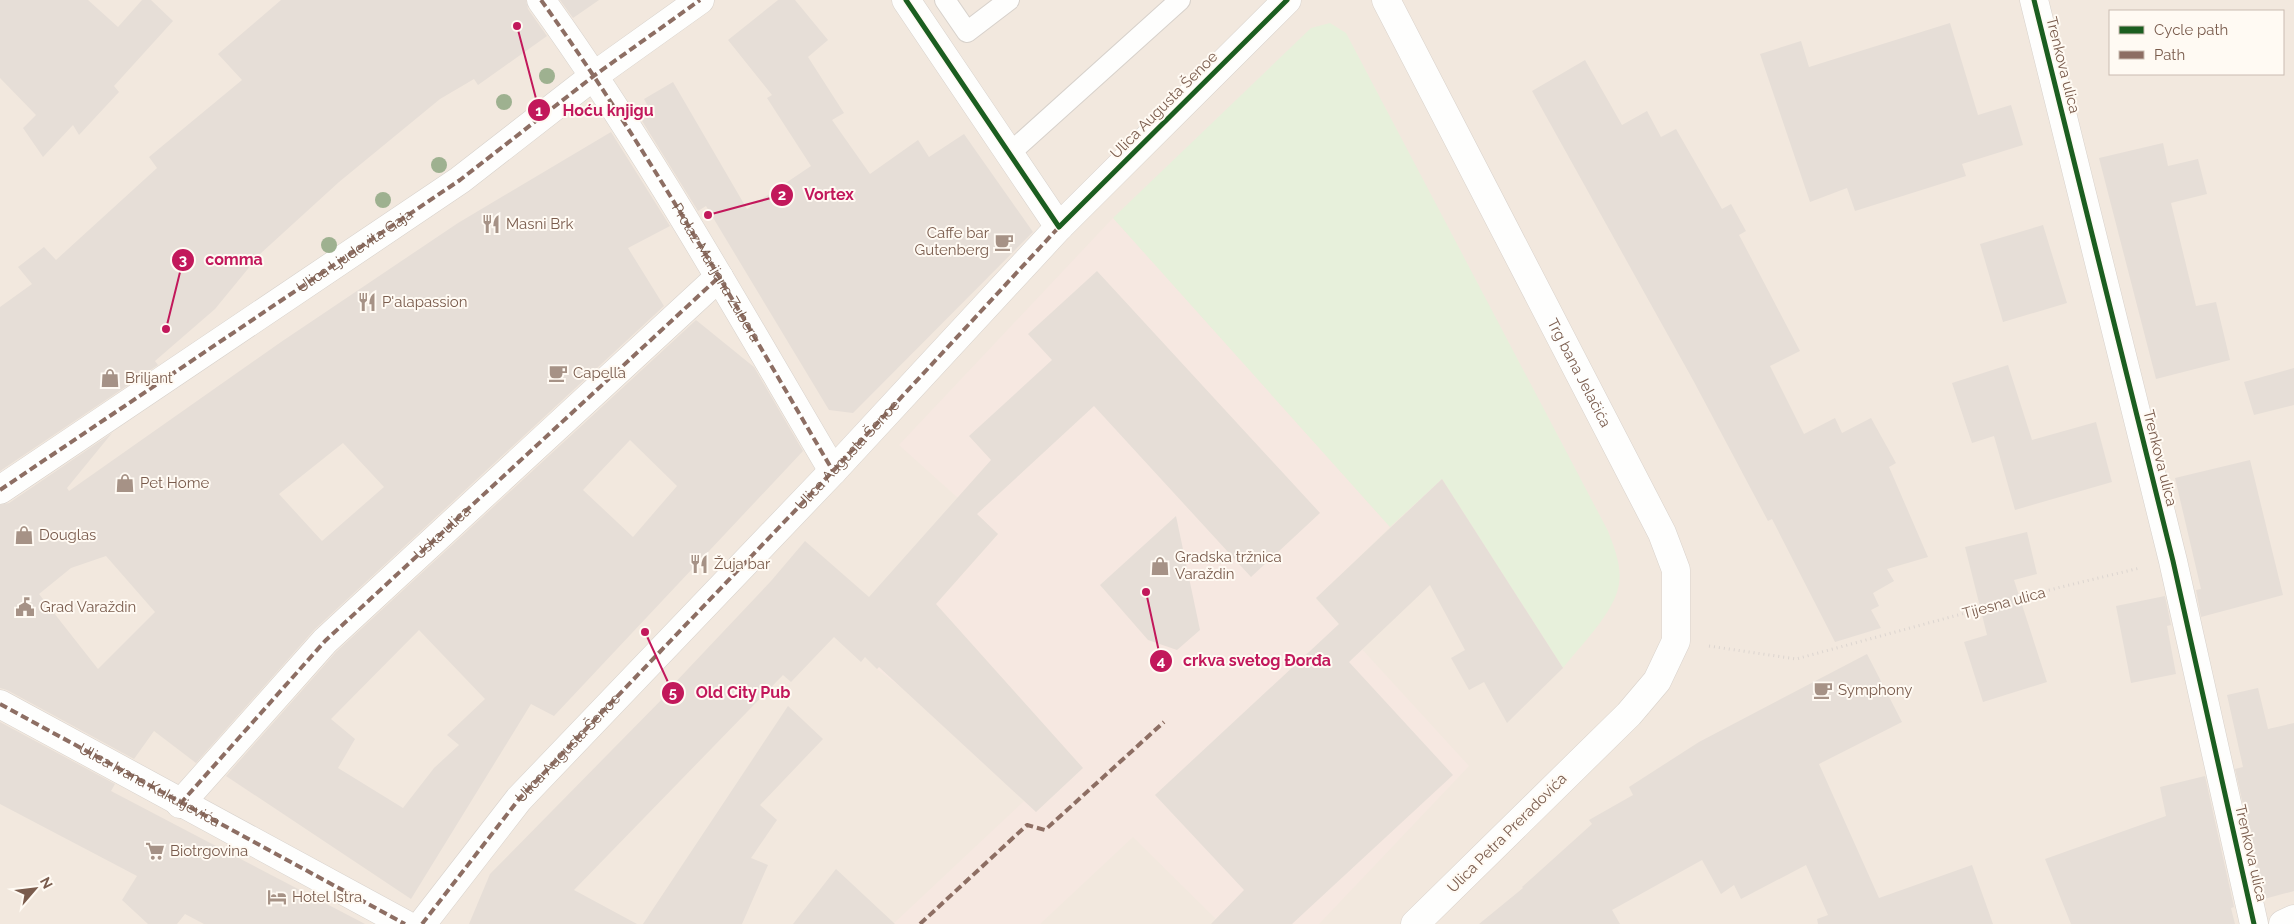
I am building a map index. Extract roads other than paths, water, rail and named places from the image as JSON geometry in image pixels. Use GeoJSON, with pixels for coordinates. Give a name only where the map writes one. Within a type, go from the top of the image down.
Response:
{"type":"FeatureCollection","features":[{"type":"Feature","properties":{"kind":"street","name":"Prolaz Marijana Zubera"},"geometry":{"type":"LineString","coordinates":[[541,0],[595,75],[719,277],[833,471]]}},
{"type":"Feature","properties":{"kind":"street","name":"Ulica Ljudevita Gaja"},"geometry":{"type":"LineString","coordinates":[[0,490],[460,180],[595,75],[700,0]]}},
{"type":"Feature","properties":{"kind":"street"},"geometry":{"type":"LineString","coordinates":[[906,0],[1059,227]]}},
{"type":"Feature","properties":{"kind":"street","name":"Ulica Augusta Šenoe"},"geometry":{"type":"LineString","coordinates":[[422,924],[519,799],[833,471],[1059,227],[1287,0]]}},
{"type":"Feature","properties":{"kind":"street","name":"Trg bana Jelačića"},"geometry":{"type":"LineString","coordinates":[[1386,0],[1662,533],[1676,570],[1676,641],[1657,681],[1629,714],[1599,742]]}},
{"type":"Feature","properties":{"kind":"street","name":"Trenkova ulica"},"geometry":{"type":"LineString","coordinates":[[2034,0],[2173,561],[2254,924]]}},
{"type":"Feature","properties":{"kind":"street","name":"Uska ulica"},"geometry":{"type":"LineString","coordinates":[[180,804],[324,641],[719,277]]}},
{"type":"Feature","properties":{"kind":"street","name":"Ulica Ivana Kukuljevića"},"geometry":{"type":"LineString","coordinates":[[0,704],[180,804],[405,924]]}},
{"type":"Feature","properties":{"kind":"street","name":"Ulica Petra Preradovića"},"geometry":{"type":"LineString","coordinates":[[1415,924],[1599,742]]}},
{"type":"Feature","properties":{"kind":"street"},"geometry":{"type":"LineString","coordinates":[[2283,924],[2294,919]]}},
{"type":"Feature","properties":{"kind":"lane"},"geometry":{"type":"LineString","coordinates":[[946,0],[967,32],[1009,0]]}},
{"type":"Feature","properties":{"kind":"lane"},"geometry":{"type":"LineString","coordinates":[[1010,153],[1180,0]]}},
{"type":"Feature","properties":{"kind":"place","name":"Hoću knjigu"},"geometry":{"type":"Point","coordinates":[517,26]}},
{"type":"Feature","properties":{"kind":"place","name":"Vortex"},"geometry":{"type":"Point","coordinates":[708,215]}},
{"type":"Feature","properties":{"kind":"place","name":"Masni Brk"},"geometry":{"type":"Point","coordinates":[491,224]}},
{"type":"Feature","properties":{"kind":"place","name":"Caffe bar Gutenberg"},"geometry":{"type":"Point","coordinates":[1004,242]}},
{"type":"Feature","properties":{"kind":"place","name":"P'alapassion"},"geometry":{"type":"Point","coordinates":[367,302]}},
{"type":"Feature","properties":{"kind":"place","name":"comma"},"geometry":{"type":"Point","coordinates":[166,329]}},
{"type":"Feature","properties":{"kind":"place","name":"Capella"},"geometry":{"type":"Point","coordinates":[558,373]}},
{"type":"Feature","properties":{"kind":"place","name":"Briljant"},"geometry":{"type":"Point","coordinates":[110,378]}},
{"type":"Feature","properties":{"kind":"place","name":"Pet Home"},"geometry":{"type":"Point","coordinates":[125,483]}},
{"type":"Feature","properties":{"kind":"place","name":"Douglas"},"geometry":{"type":"Point","coordinates":[24,535]}},
{"type":"Feature","properties":{"kind":"place","name":"Žuja bar"},"geometry":{"type":"Point","coordinates":[699,564]}},
{"type":"Feature","properties":{"kind":"place","name":"Gradska tržnica Varaždin"},"geometry":{"type":"Point","coordinates":[1160,566]}},
{"type":"Feature","properties":{"kind":"place","name":"crkva svetog Đorđa"},"geometry":{"type":"Point","coordinates":[1146,592]}},
{"type":"Feature","properties":{"kind":"place","name":"Grad Varaždin"},"geometry":{"type":"Point","coordinates":[25,607]}},
{"type":"Feature","properties":{"kind":"place","name":"Old City Pub"},"geometry":{"type":"Point","coordinates":[645,632]}},
{"type":"Feature","properties":{"kind":"place","name":"Symphony"},"geometry":{"type":"Point","coordinates":[1823,690]}},
{"type":"Feature","properties":{"kind":"place","name":"Biotrgovina"},"geometry":{"type":"Point","coordinates":[155,851]}},
{"type":"Feature","properties":{"kind":"place","name":"Hotel Istra"},"geometry":{"type":"Point","coordinates":[277,897]}}]}
